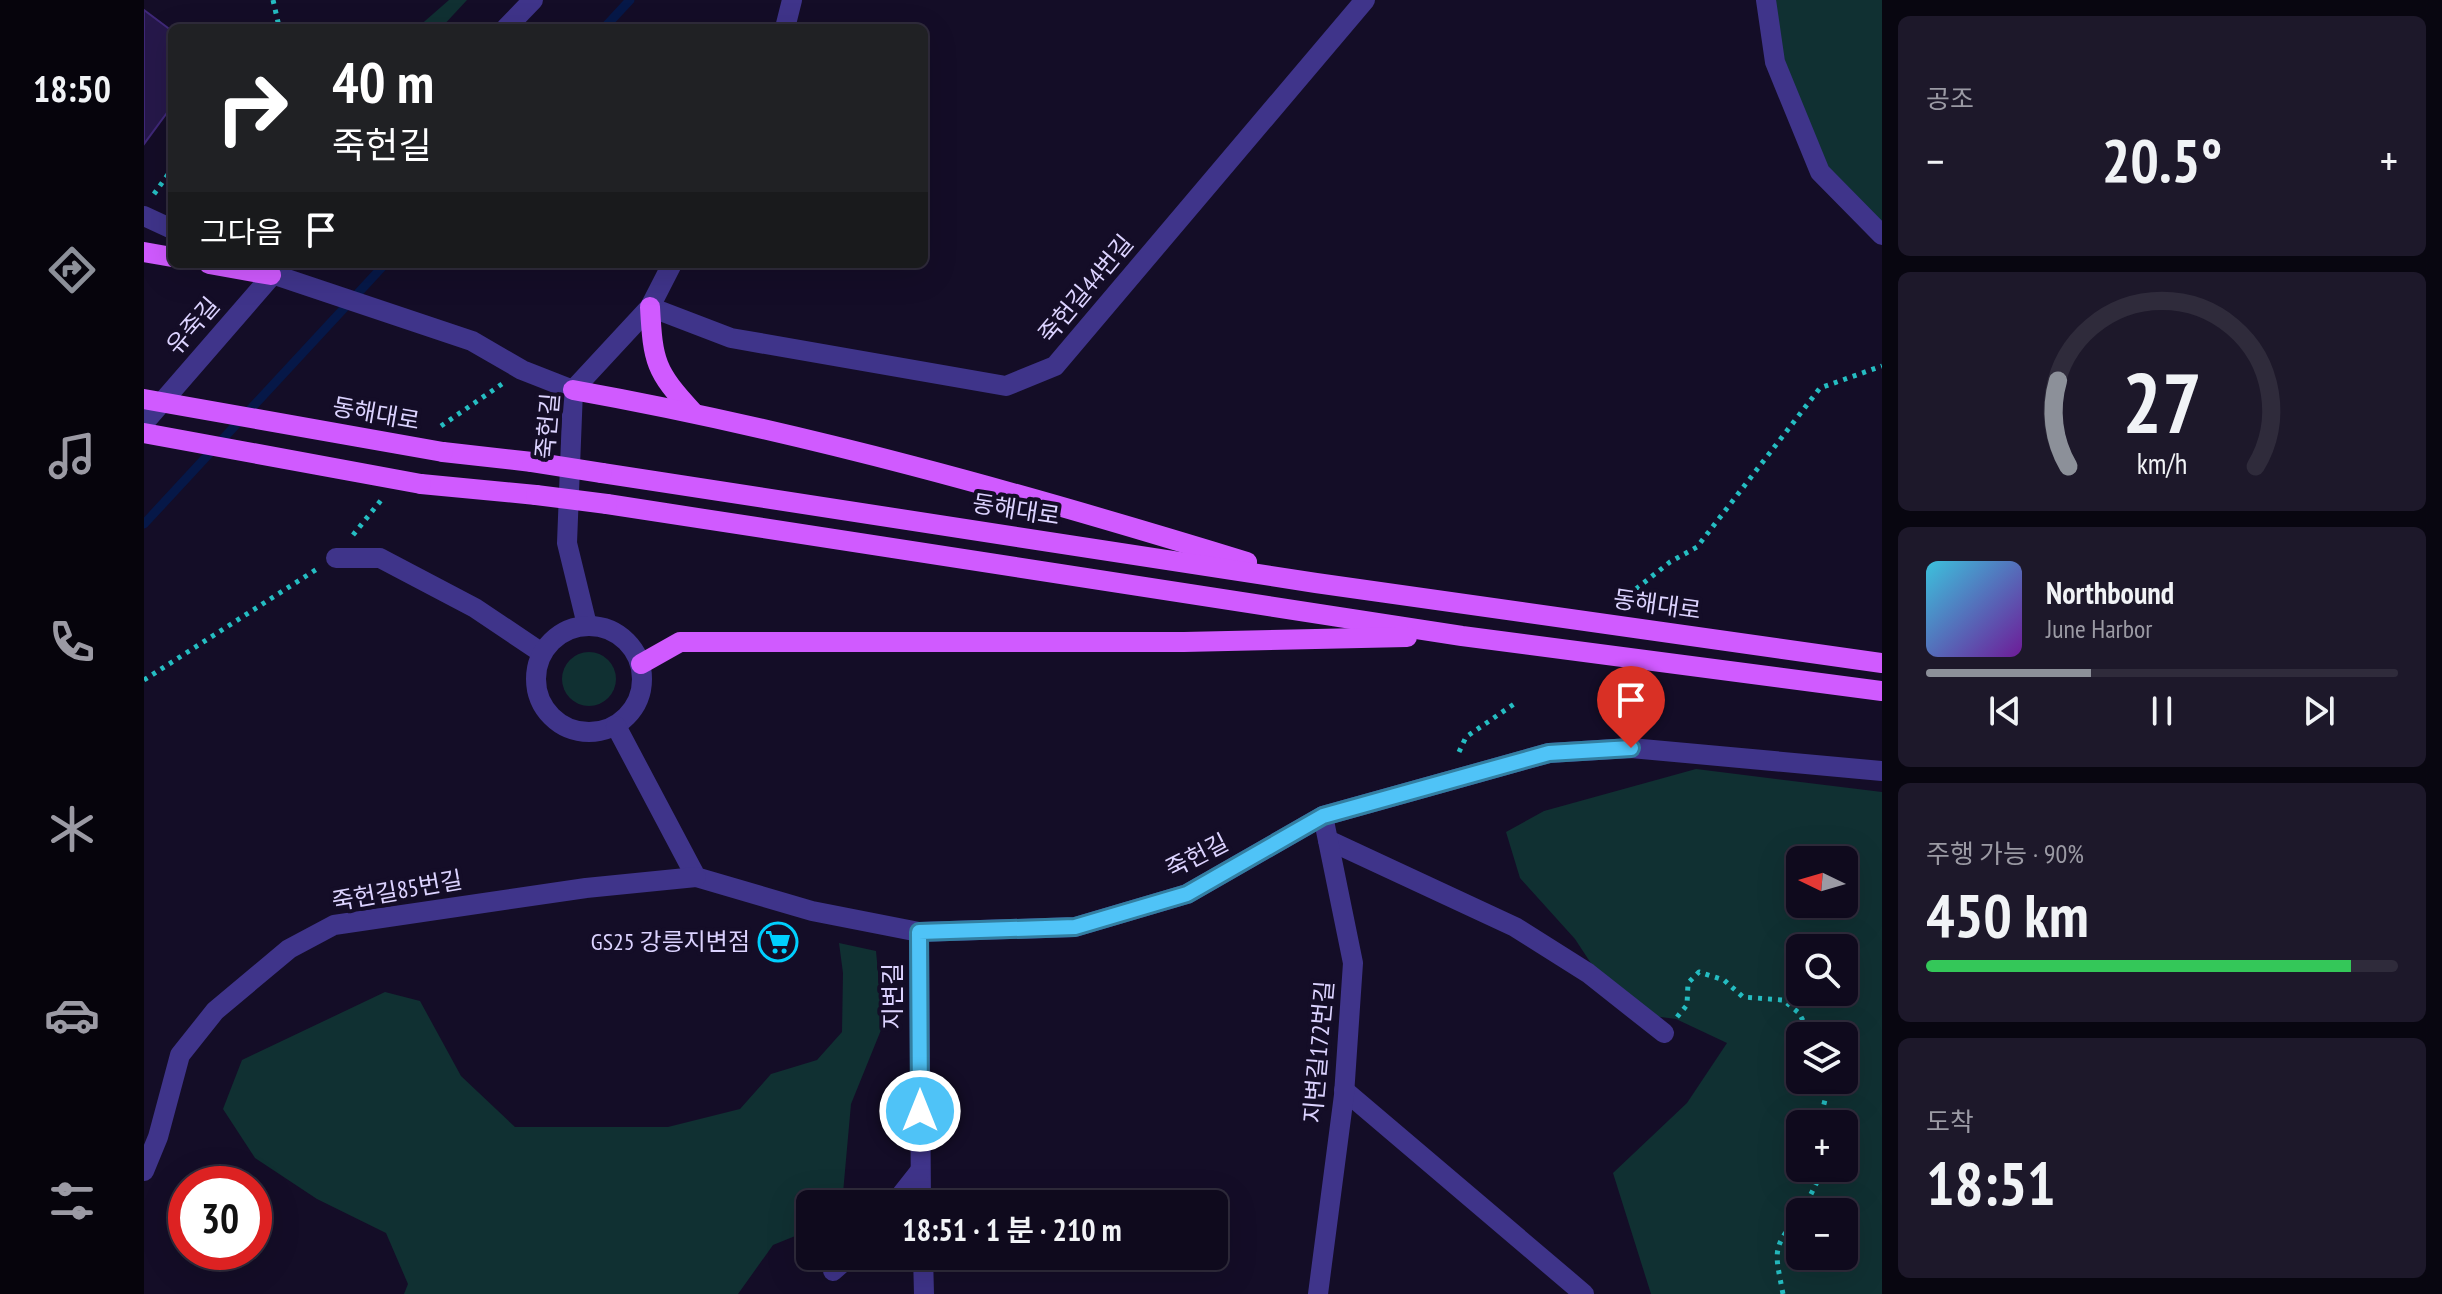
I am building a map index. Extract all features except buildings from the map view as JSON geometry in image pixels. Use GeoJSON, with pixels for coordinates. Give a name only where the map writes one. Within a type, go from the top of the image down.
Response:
{"type":"FeatureCollection","features":[{"type":"Feature","properties":{"kind":"main road"},"geometry":{"type":"LineString","coordinates":[[144,252],[168,256]]}},
{"type":"Feature","properties":{"kind":"main road"},"geometry":{"type":"LineString","coordinates":[[254,268],[277,270]]}},
{"type":"Feature","properties":{"kind":"main road"},"geometry":{"type":"LineString","coordinates":[[650,307],[653,351],[663,379],[693,412]]}},
{"type":"Feature","properties":{"kind":"main road"},"geometry":{"type":"LineString","coordinates":[[573,390],[693,412],[1043,499],[1316,583]]}},
{"type":"Feature","properties":{"kind":"main road","name":"동해대로"},"geometry":{"type":"LineString","coordinates":[[144,399],[443,452],[532,462],[1316,583],[1882,663]]}},
{"type":"Feature","properties":{"kind":"main road"},"geometry":{"type":"LineString","coordinates":[[144,433],[421,484],[607,504],[1462,636],[1882,691]]}},
{"type":"Feature","properties":{"kind":"main road"},"geometry":{"type":"LineString","coordinates":[[641,664],[680,642],[1184,642],[1462,636]]}},
{"type":"Feature","properties":{"kind":"street"},"geometry":{"type":"LineString","coordinates":[[510,24],[533,0]]}},
{"type":"Feature","properties":{"kind":"street"},"geometry":{"type":"LineString","coordinates":[[786,24],[792,0]]}},
{"type":"Feature","properties":{"kind":"street","name":"죽헌길44번길"},"geometry":{"type":"LineString","coordinates":[[650,307],[731,338],[1006,386],[1055,366],[1365,0]]}},
{"type":"Feature","properties":{"kind":"street"},"geometry":{"type":"LineString","coordinates":[[1766,0],[1775,62],[1820,172],[1882,235]]}},
{"type":"Feature","properties":{"kind":"street"},"geometry":{"type":"LineString","coordinates":[[144,216],[168,227]]}},
{"type":"Feature","properties":{"kind":"street","name":"죽헌길"},"geometry":{"type":"LineString","coordinates":[[587,625],[567,543],[573,390],[650,307],[670,268]]}},
{"type":"Feature","properties":{"kind":"street"},"geometry":{"type":"LineString","coordinates":[[277,270],[472,341],[522,370],[573,390]]}},
{"type":"Feature","properties":{"kind":"street","name":"유죽길"},"geometry":{"type":"LineString","coordinates":[[144,423],[277,270]]}},
{"type":"Feature","properties":{"kind":"street"},"geometry":{"type":"LineString","coordinates":[[336,558],[380,558],[475,608],[542,653]]}},
{"type":"Feature","properties":{"kind":"street"},"geometry":{"type":"LineString","coordinates":[[587,625],[605,627],[621,635],[633,648],[641,664],[643,683],[639,700],[616,726],[583,732],[566,728],[552,718],[536,688],[542,653],[553,639],[569,629],[587,625]]}},
{"type":"Feature","properties":{"kind":"street"},"geometry":{"type":"LineString","coordinates":[[616,726],[696,877]]}},
{"type":"Feature","properties":{"kind":"street","name":"죽헌길"},"geometry":{"type":"LineString","coordinates":[[696,877],[812,911],[919,932],[1075,927],[1187,894],[1323,816],[1447,778],[1549,753],[1631,748],[1882,771]]}},
{"type":"Feature","properties":{"kind":"street","name":"지변길172번길"},"geometry":{"type":"LineString","coordinates":[[1318,1294],[1344,1090],[1353,963],[1323,816]]}},
{"type":"Feature","properties":{"kind":"street"},"geometry":{"type":"LineString","coordinates":[[1328,840],[1515,927],[1588,973],[1664,1033]]}},
{"type":"Feature","properties":{"kind":"street","name":"죽헌길85번길"},"geometry":{"type":"LineString","coordinates":[[144,1171],[158,1137],[180,1055],[215,1011],[289,949],[334,925],[586,888],[696,877]]}},
{"type":"Feature","properties":{"kind":"street","name":"지변길"},"geometry":{"type":"LineString","coordinates":[[919,932],[921,1190]]}},
{"type":"Feature","properties":{"kind":"street"},"geometry":{"type":"LineString","coordinates":[[1344,1090],[1584,1294]]}},
{"type":"Feature","properties":{"kind":"street"},"geometry":{"type":"LineString","coordinates":[[905,1190],[920,1171]]}},
{"type":"Feature","properties":{"kind":"street"},"geometry":{"type":"LineString","coordinates":[[923,1270],[924,1294]]}},
{"type":"Feature","properties":{"kind":"path"},"geometry":{"type":"LineString","coordinates":[[273,0],[277,24]]}},
{"type":"Feature","properties":{"kind":"path"},"geometry":{"type":"LineString","coordinates":[[153,195],[168,174]]}},
{"type":"Feature","properties":{"kind":"path"},"geometry":{"type":"LineString","coordinates":[[1636,589],[1670,562],[1697,547],[1820,388],[1882,366]]}},
{"type":"Feature","properties":{"kind":"path"},"geometry":{"type":"LineString","coordinates":[[1447,778],[1466,737],[1514,704]]}},
{"type":"Feature","properties":{"kind":"path"},"geometry":{"type":"LineString","coordinates":[[1664,1033],[1687,1005],[1688,983],[1699,972],[1724,980],[1743,997],[1783,1000],[1799,1013],[1804,1022]]}},
{"type":"Feature","properties":{"kind":"path"},"geometry":{"type":"LineString","coordinates":[[1783,1294],[1775,1254],[1786,1237]]}},
{"type":"Feature","properties":{"kind":"green space"},"geometry":{"type":"Polygon","coordinates":[[[449,0],[467,0],[445,24],[422,24],[449,0]]]}},
{"type":"Feature","properties":{"kind":"green space"},"geometry":{"type":"Polygon","coordinates":[[[1773,0],[1882,0],[1882,225],[1825,167],[1781,57],[1773,0]]]}},
{"type":"Feature","properties":{"kind":"green space"},"geometry":{"type":"Polygon","coordinates":[[[589,652],[608,660],[616,679],[608,698],[589,706],[570,698],[562,679],[570,660],[589,652]]]}},
{"type":"Feature","properties":{"kind":"green space"},"geometry":{"type":"Polygon","coordinates":[[[1696,769],[1882,792],[1882,1294],[1651,1294],[1613,1173],[1687,1103],[1727,1043],[1676,1019],[1623,1012],[1575,939],[1520,878],[1506,832],[1544,811],[1696,769]]]}},
{"type":"Feature","properties":{"kind":"green space"},"geometry":{"type":"Polygon","coordinates":[[[839,943],[876,951],[883,1025],[851,1104],[843,1190],[796,1190],[796,1236],[773,1245],[738,1294],[404,1294],[408,1284],[386,1233],[317,1199],[272,1169],[272,1166],[255,1158],[223,1109],[242,1060],[385,992],[420,1001],[461,1076],[515,1127],[668,1127],[740,1109],[771,1074],[817,1060],[842,1032],[843,973],[839,943]]]}},
{"type":"Feature","properties":{"kind":"waterway"},"geometry":{"type":"LineString","coordinates":[[608,24],[630,0]]}},
{"type":"Feature","properties":{"kind":"waterway"},"geometry":{"type":"LineString","coordinates":[[144,524],[381,268]]}},
{"type":"Feature","properties":{"kind":"place","name":"GS25 강릉지변점"},"geometry":{"type":"Point","coordinates":[778,942]}},
{"type":"Feature","properties":{"kind":"route"},"geometry":{"type":"LineString","coordinates":[[920,1111],[919,932],[1075,927],[1187,894],[1323,816],[1447,778],[1549,753],[1631,748]]}}]}
